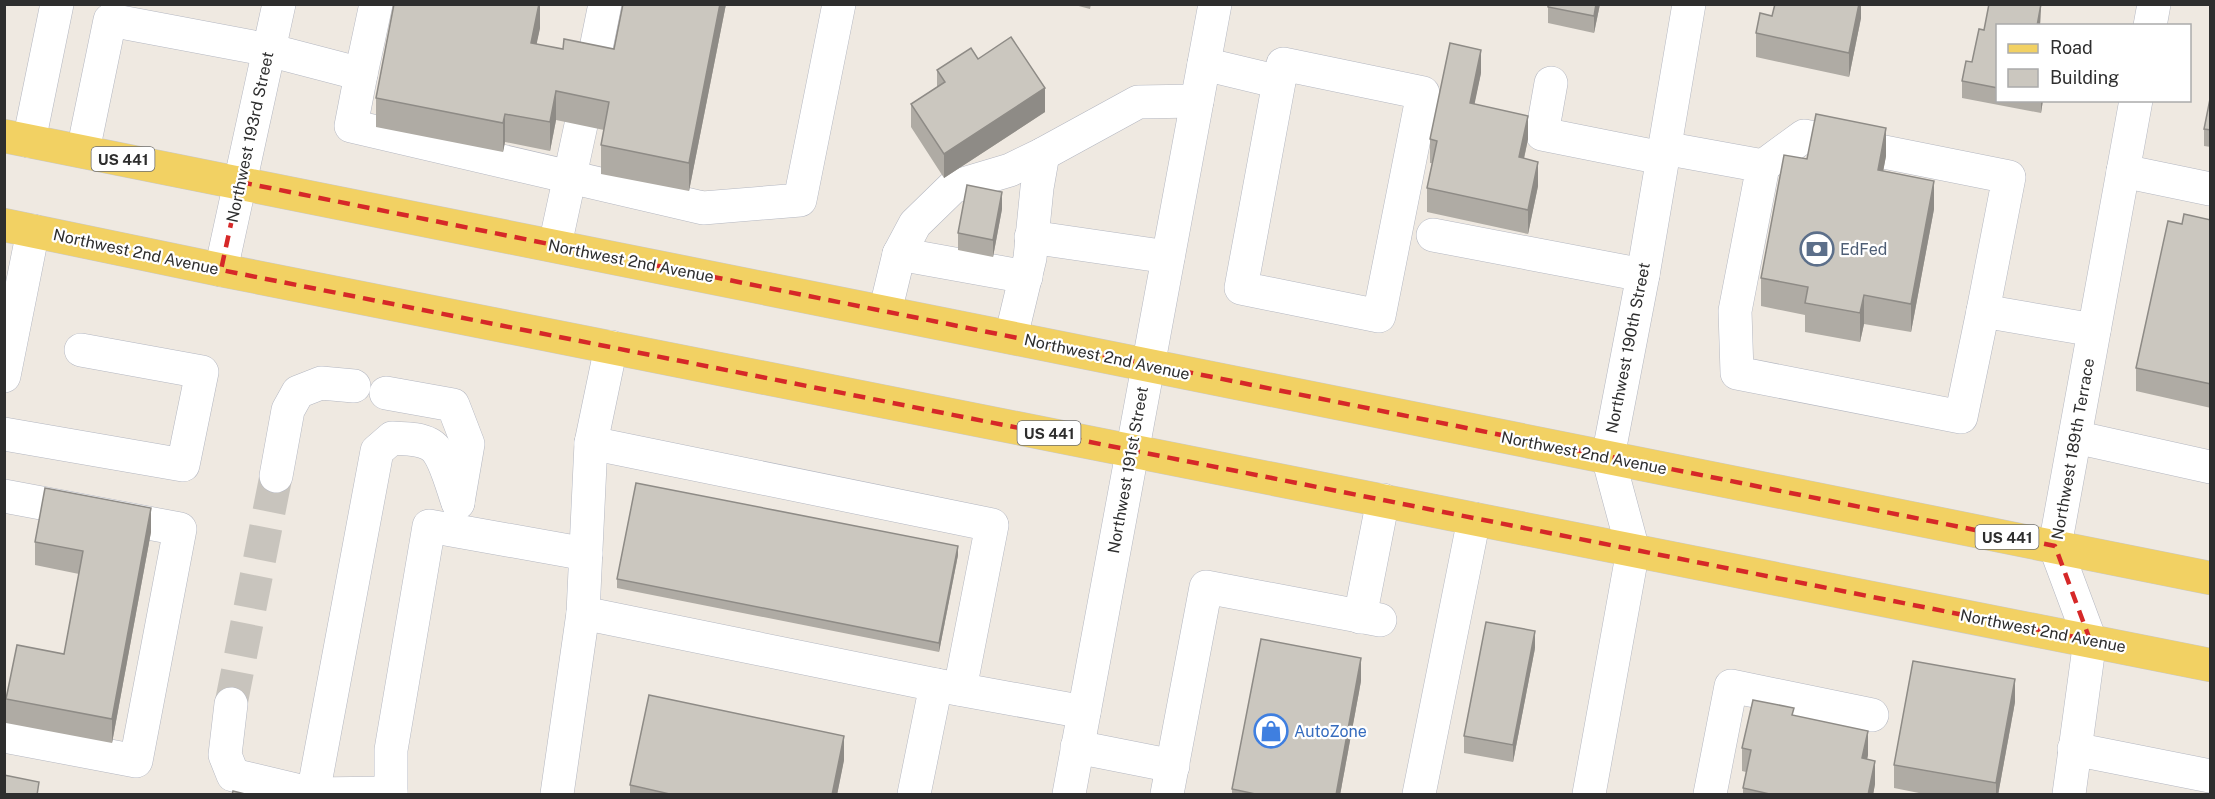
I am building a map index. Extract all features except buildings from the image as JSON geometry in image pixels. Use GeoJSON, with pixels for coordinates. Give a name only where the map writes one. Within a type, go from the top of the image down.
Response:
{"type":"FeatureCollection","features":[{"type":"Feature","properties":{"kind":"main road","name":"Northwest 2nd Avenue"},"geometry":{"type":"LineString","coordinates":[[17,139],[2211,578]]}},
{"type":"Feature","properties":{"kind":"main road","name":"Northwest 2nd Avenue"},"geometry":{"type":"LineString","coordinates":[[19,228],[2211,665]]}},
{"type":"Feature","properties":{"kind":"street"},"geometry":{"type":"LineString","coordinates":[[17,139],[57,4]]}},
{"type":"Feature","properties":{"kind":"street","name":"Northwest 193rd Street"},"geometry":{"type":"LineString","coordinates":[[221,270],[279,4]]}},
{"type":"Feature","properties":{"kind":"street"},"geometry":{"type":"LineString","coordinates":[[376,4],[351,126],[703,208],[800,200],[839,4]]}},
{"type":"Feature","properties":{"kind":"street"},"geometry":{"type":"LineString","coordinates":[[591,73],[605,4]]}},
{"type":"Feature","properties":{"kind":"street","name":"Northwest 191st Street"},"geometry":{"type":"LineString","coordinates":[[1069,795],[1215,4]]}},
{"type":"Feature","properties":{"kind":"street","name":"Northwest 190th Street"},"geometry":{"type":"LineString","coordinates":[[1589,795],[1633,550],[1608,457],[1689,4]]}},
{"type":"Feature","properties":{"kind":"street"},"geometry":{"type":"LineString","coordinates":[[2150,24],[2154,4]]}},
{"type":"Feature","properties":{"kind":"street"},"geometry":{"type":"LineString","coordinates":[[83,151],[110,20],[269,50],[361,74]]}},
{"type":"Feature","properties":{"kind":"street"},"geometry":{"type":"LineString","coordinates":[[1204,64],[1279,82]]}},
{"type":"Feature","properties":{"kind":"street"},"geometry":{"type":"LineString","coordinates":[[1283,64],[1424,93],[1379,316],[1241,288],[1279,82],[1283,64]]}},
{"type":"Feature","properties":{"kind":"street"},"geometry":{"type":"LineString","coordinates":[[1551,82],[1542,134],[1763,166]]}},
{"type":"Feature","properties":{"kind":"street"},"geometry":{"type":"LineString","coordinates":[[885,312],[899,254],[915,224],[953,187],[1010,170],[1138,102],[1197,102]]}},
{"type":"Feature","properties":{"kind":"street","name":"Northwest 189th Terrace"},"geometry":{"type":"LineString","coordinates":[[2068,795],[2090,640],[2055,546],[2136,102]]}},
{"type":"Feature","properties":{"kind":"street"},"geometry":{"type":"LineString","coordinates":[[555,245],[580,125]]}},
{"type":"Feature","properties":{"kind":"street"},"geometry":{"type":"LineString","coordinates":[[1804,136],[2009,177],[1983,311],[1961,417],[1737,373],[1735,311],[1763,166],[1804,136]]}},
{"type":"Feature","properties":{"kind":"street"},"geometry":{"type":"LineString","coordinates":[[1011,338],[1030,258],[1043,154]]}},
{"type":"Feature","properties":{"kind":"street"},"geometry":{"type":"LineString","coordinates":[[2123,171],[2211,189]]}},
{"type":"Feature","properties":{"kind":"street"},"geometry":{"type":"LineString","coordinates":[[4,376],[19,228]]}},
{"type":"Feature","properties":{"kind":"street"},"geometry":{"type":"LineString","coordinates":[[1433,235],[1642,275]]}},
{"type":"Feature","properties":{"kind":"street"},"geometry":{"type":"LineString","coordinates":[[1031,237],[1168,257]]}},
{"type":"Feature","properties":{"kind":"street"},"geometry":{"type":"LineString","coordinates":[[899,254],[1026,277]]}},
{"type":"Feature","properties":{"kind":"street"},"geometry":{"type":"LineString","coordinates":[[1983,311],[2094,330]]}},
{"type":"Feature","properties":{"kind":"street"},"geometry":{"type":"LineString","coordinates":[[557,795],[583,613],[591,443],[610,347]]}},
{"type":"Feature","properties":{"kind":"street"},"geometry":{"type":"LineString","coordinates":[[4,434],[183,465],[202,372],[81,350]]}},
{"type":"Feature","properties":{"kind":"street"},"geometry":{"type":"LineString","coordinates":[[276,476],[288,410],[298,392],[321,383],[453,405],[468,444],[455,517]]}},
{"type":"Feature","properties":{"kind":"street"},"geometry":{"type":"LineString","coordinates":[[2075,437],[2211,467]]}},
{"type":"Feature","properties":{"kind":"street"},"geometry":{"type":"LineString","coordinates":[[313,794],[377,451],[392,438],[416,440],[430,444],[439,451],[455,517]]}},
{"type":"Feature","properties":{"kind":"street"},"geometry":{"type":"LineString","coordinates":[[591,443],[992,525],[948,687],[914,795]]}},
{"type":"Feature","properties":{"kind":"street"},"geometry":{"type":"LineString","coordinates":[[4,496],[180,529],[136,761],[4,736]]}},
{"type":"Feature","properties":{"kind":"street"},"geometry":{"type":"LineString","coordinates":[[1077,747],[1170,780],[1206,586],[1370,619],[1383,500]]}},
{"type":"Feature","properties":{"kind":"street"},"geometry":{"type":"LineString","coordinates":[[231,705],[225,755],[233,775],[313,794],[391,794],[392,750],[429,526],[455,517],[586,554]]}},
{"type":"Feature","properties":{"kind":"street"},"geometry":{"type":"LineString","coordinates":[[1419,795],[1474,519]]}},
{"type":"Feature","properties":{"kind":"street"},"geometry":{"type":"LineString","coordinates":[[583,613],[1083,712]]}},
{"type":"Feature","properties":{"kind":"street"},"geometry":{"type":"LineString","coordinates":[[1710,795],[1731,686],[1872,715]]}},
{"type":"Feature","properties":{"kind":"street"},"geometry":{"type":"LineString","coordinates":[[2074,749],[2176,782],[2211,776]]}},
{"type":"Feature","properties":{"kind":"highlighted area"},"geometry":{"type":"Polygon","coordinates":[[[240,182],[2055,546],[2090,640],[221,270],[240,182]]]}},
{"type":"Feature","properties":{"kind":"tunnel"},"geometry":{"type":"LineString","coordinates":[[231,704],[276,476]]}},
{"type":"Feature","properties":{"kind":"place","name":"EdFed"},"geometry":{"type":"Point","coordinates":[1817,249]}},
{"type":"Feature","properties":{"kind":"place","name":"AutoZone"},"geometry":{"type":"Point","coordinates":[1271,731]}}]}
